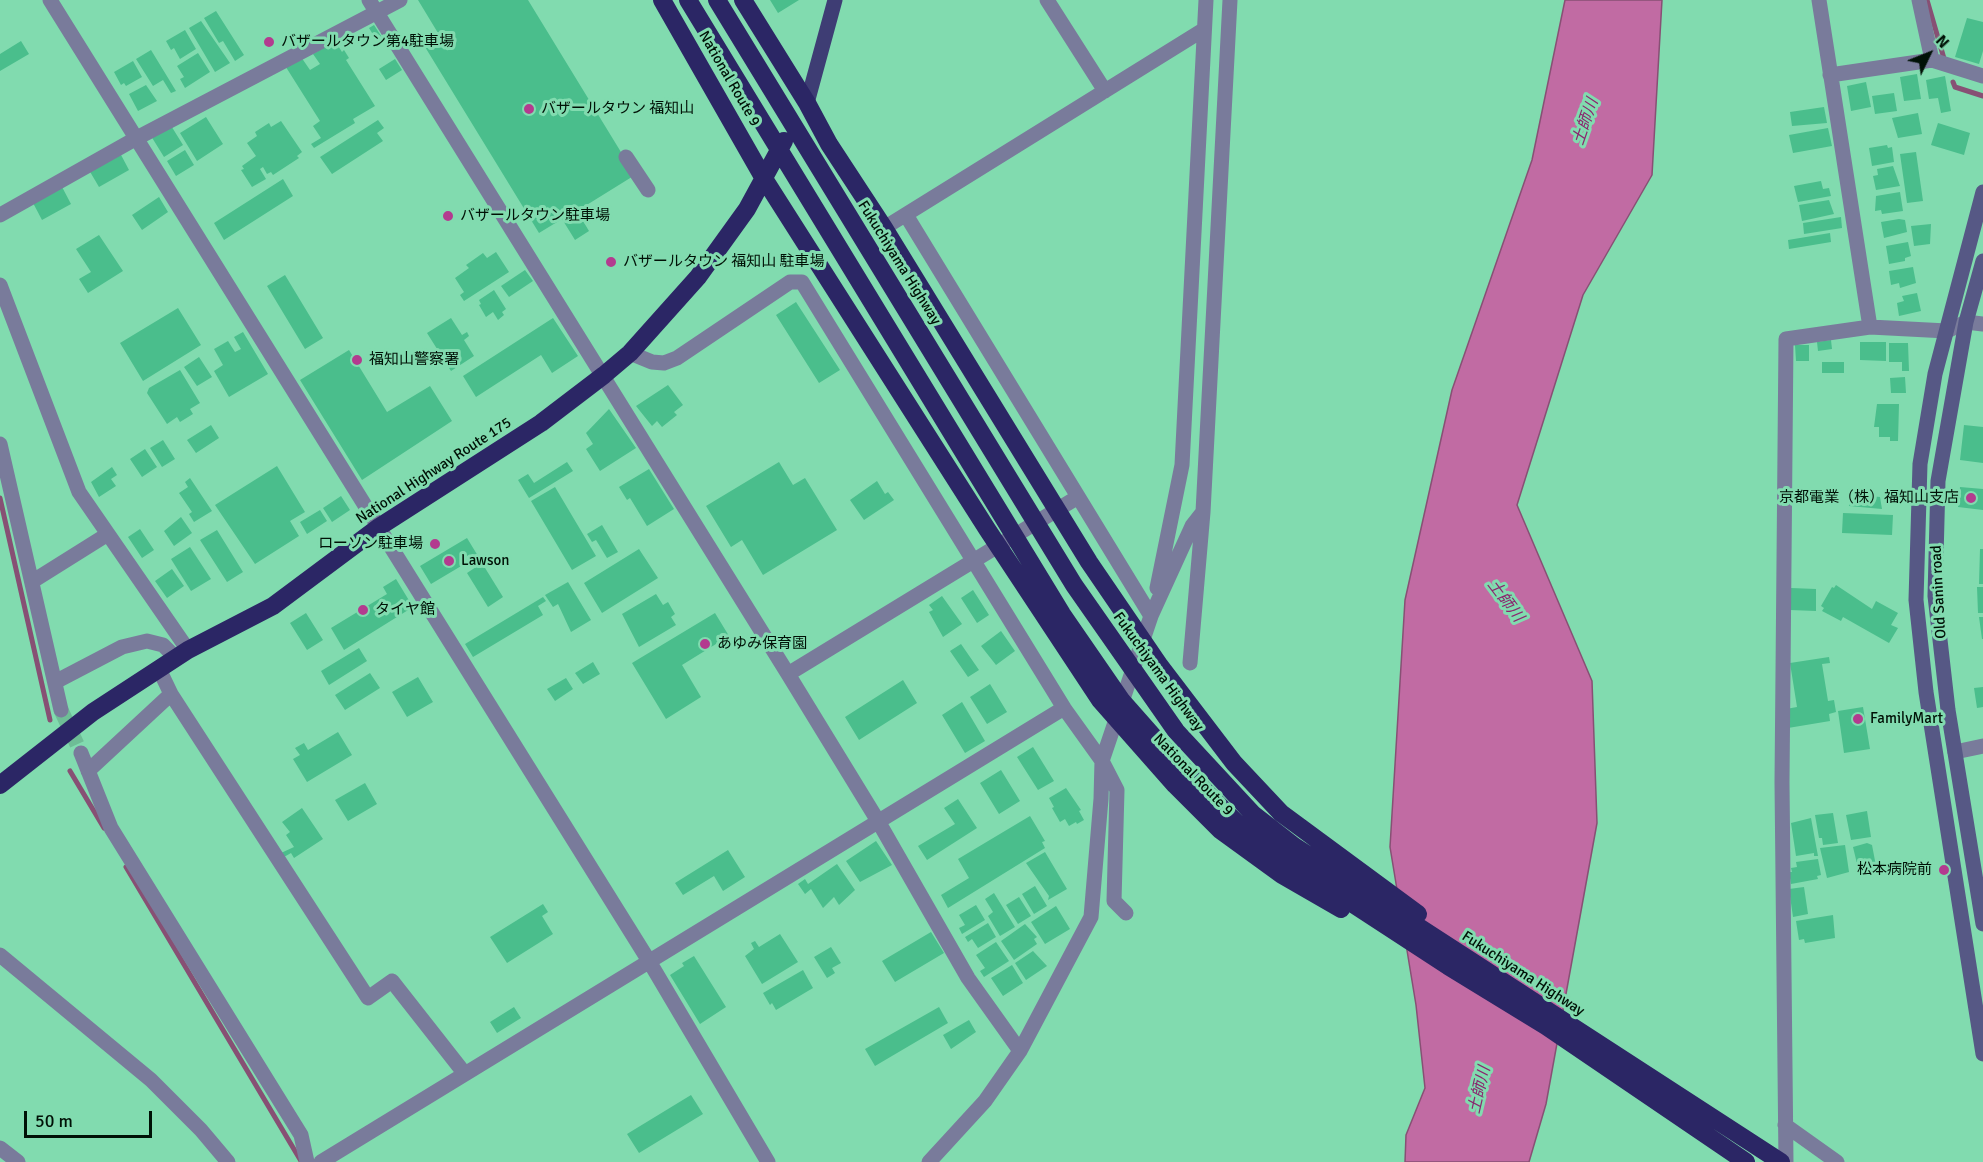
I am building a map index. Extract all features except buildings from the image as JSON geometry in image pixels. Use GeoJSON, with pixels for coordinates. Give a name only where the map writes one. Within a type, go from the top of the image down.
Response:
{"type":"FeatureCollection","features":[{"type":"Feature","properties":{"kind":"highway","name":"National Route 9"},"geometry":{"type":"LineString","coordinates":[[662,0],[763,177],[987,529],[1100,700],[1174,785],[1220,830],[1282,875],[1419,954],[1448,966]]}},
{"type":"Feature","properties":{"kind":"highway","name":"Fukuchiyama Highway"},"geometry":{"type":"LineString","coordinates":[[688,0],[1062,614],[1122,701],[1175,761],[1240,826],[1287,861],[1627,1079],[1746,1162]]}},
{"type":"Feature","properties":{"kind":"highway","name":"Fukuchiyama Highway"},"geometry":{"type":"LineString","coordinates":[[717,0],[1074,585],[1176,731],[1253,814],[1294,846],[1784,1162]]}},
{"type":"Feature","properties":{"kind":"highway"},"geometry":{"type":"LineString","coordinates":[[743,0],[807,103],[828,144],[884,228],[1045,491],[1127,619],[1234,763],[1281,813],[1413,910],[1484,970]]}},
{"type":"Feature","properties":{"kind":"highway","name":"National Highway Route 175"},"geometry":{"type":"LineString","coordinates":[[0,785],[93,712],[182,654],[273,606],[379,527],[541,423],[604,375],[630,353],[716,253],[747,209],[763,177],[807,103]]}},
{"type":"Feature","properties":{"kind":"main road"},"geometry":{"type":"LineString","coordinates":[[807,103],[835,0]]}},
{"type":"Feature","properties":{"kind":"street"},"geometry":{"type":"LineString","coordinates":[[50,0],[649,961],[768,1162]]}},
{"type":"Feature","properties":{"kind":"street"},"geometry":{"type":"LineString","coordinates":[[0,215],[373,7],[400,0]]}},
{"type":"Feature","properties":{"kind":"street"},"geometry":{"type":"LineString","coordinates":[[1047,0],[1105,91]]}},
{"type":"Feature","properties":{"kind":"street"},"geometry":{"type":"LineString","coordinates":[[1151,616],[1182,465],[1206,0]]}},
{"type":"Feature","properties":{"kind":"street"},"geometry":{"type":"LineString","coordinates":[[1190,663],[1203,512],[1230,0]]}},
{"type":"Feature","properties":{"kind":"street"},"geometry":{"type":"LineString","coordinates":[[1819,0],[1870,327]]}},
{"type":"Feature","properties":{"kind":"street"},"geometry":{"type":"LineString","coordinates":[[1919,0],[1932,60]]}},
{"type":"Feature","properties":{"kind":"street"},"geometry":{"type":"LineString","coordinates":[[373,7],[788,674],[878,821],[968,978],[1020,1051]]}},
{"type":"Feature","properties":{"kind":"street"},"geometry":{"type":"LineString","coordinates":[[884,228],[1203,30]]}},
{"type":"Feature","properties":{"kind":"street"},"geometry":{"type":"LineString","coordinates":[[1830,75],[1912,61],[1932,60],[1983,76]]}},
{"type":"Feature","properties":{"kind":"street"},"geometry":{"type":"LineString","coordinates":[[626,157],[648,190]]}},
{"type":"Feature","properties":{"kind":"street"},"geometry":{"type":"LineString","coordinates":[[1983,192],[1935,374],[1920,465],[1916,600],[1926,692],[1983,1054]]}},
{"type":"Feature","properties":{"kind":"street"},"geometry":{"type":"LineString","coordinates":[[906,215],[1151,616]]}},
{"type":"Feature","properties":{"kind":"street","name":"Old Sanin road"},"geometry":{"type":"LineString","coordinates":[[1983,261],[1966,322],[1938,481],[1935,596],[1955,752],[1983,924]]}},
{"type":"Feature","properties":{"kind":"street"},"geometry":{"type":"LineString","coordinates":[[630,353],[652,362],[664,363],[677,358],[790,282],[802,282],[1064,708],[1102,761],[1117,790],[1114,901],[1126,913]]}},
{"type":"Feature","properties":{"kind":"street"},"geometry":{"type":"LineString","coordinates":[[0,285],[78,492],[108,534],[182,654]]}},
{"type":"Feature","properties":{"kind":"street"},"geometry":{"type":"LineString","coordinates":[[1784,1162],[1782,782],[1786,339],[1870,327],[1947,331],[1966,322],[1983,324]]}},
{"type":"Feature","properties":{"kind":"street"},"geometry":{"type":"LineString","coordinates":[[0,444],[61,710]]}},
{"type":"Feature","properties":{"kind":"street"},"geometry":{"type":"LineString","coordinates":[[788,674],[1078,497]]}},
{"type":"Feature","properties":{"kind":"street"},"geometry":{"type":"LineString","coordinates":[[929,1162],[985,1101],[1020,1051],[1091,917],[1102,761],[1151,616],[1192,526],[1203,512]]}},
{"type":"Feature","properties":{"kind":"street"},"geometry":{"type":"LineString","coordinates":[[33,581],[108,534]]}},
{"type":"Feature","properties":{"kind":"street"},"geometry":{"type":"LineString","coordinates":[[55,682],[122,647],[147,640],[182,654]]}},
{"type":"Feature","properties":{"kind":"street"},"geometry":{"type":"LineString","coordinates":[[159,669],[171,694],[368,998],[392,981],[465,1074]]}},
{"type":"Feature","properties":{"kind":"street"},"geometry":{"type":"LineString","coordinates":[[88,771],[171,694]]}},
{"type":"Feature","properties":{"kind":"street"},"geometry":{"type":"LineString","coordinates":[[321,1162],[1064,708]]}},
{"type":"Feature","properties":{"kind":"street"},"geometry":{"type":"LineString","coordinates":[[1955,752],[1983,746]]}},
{"type":"Feature","properties":{"kind":"street"},"geometry":{"type":"LineString","coordinates":[[81,753],[117,838],[301,1135],[307,1162]]}},
{"type":"Feature","properties":{"kind":"street"},"geometry":{"type":"LineString","coordinates":[[0,955],[151,1080],[201,1130],[228,1162]]}},
{"type":"Feature","properties":{"kind":"street"},"geometry":{"type":"LineString","coordinates":[[1785,1125],[1837,1162]]}},
{"type":"Feature","properties":{"kind":"street"},"geometry":{"type":"LineString","coordinates":[[0,1148],[18,1162]]}},
{"type":"Feature","properties":{"kind":"water","name":"土師川"},"geometry":{"type":"Polygon","coordinates":[[[1565,0],[1662,0],[1652,175],[1583,295],[1517,505],[1592,681],[1597,823],[1546,1104],[1529,1162],[1405,1162],[1406,1135],[1425,1088],[1416,1005],[1390,847],[1405,600],[1452,390],[1532,160],[1565,0]]]}},
{"type":"Feature","properties":{"kind":"waterway"},"geometry":{"type":"LineString","coordinates":[[1927,0],[1945,62]]}},
{"type":"Feature","properties":{"kind":"waterway"},"geometry":{"type":"LineString","coordinates":[[1953,82],[1955,87],[1983,96]]}},
{"type":"Feature","properties":{"kind":"waterway"},"geometry":{"type":"LineString","coordinates":[[0,498],[50,720]]}},
{"type":"Feature","properties":{"kind":"waterway"},"geometry":{"type":"LineString","coordinates":[[70,771],[104,828]]}},
{"type":"Feature","properties":{"kind":"waterway"},"geometry":{"type":"LineString","coordinates":[[126,867],[301,1161]]}},
{"type":"Feature","properties":{"kind":"tunnel"},"geometry":{"type":"LineString","coordinates":[[61,710],[81,753]]}},
{"type":"Feature","properties":{"kind":"place","name":"バザールタウン第4駐車場"},"geometry":{"type":"Point","coordinates":[269,42]}},
{"type":"Feature","properties":{"kind":"place","name":"バザールタウン 福知山"},"geometry":{"type":"Point","coordinates":[529,109]}},
{"type":"Feature","properties":{"kind":"place","name":"バザールタウン駐車場"},"geometry":{"type":"Point","coordinates":[448,216]}},
{"type":"Feature","properties":{"kind":"place","name":"バザールタウン 福知山 駐車場"},"geometry":{"type":"Point","coordinates":[611,262]}},
{"type":"Feature","properties":{"kind":"place","name":"福知山警察署"},"geometry":{"type":"Point","coordinates":[357,360]}},
{"type":"Feature","properties":{"kind":"place","name":"京都電業（株）福知山支店"},"geometry":{"type":"Point","coordinates":[1971,498]}},
{"type":"Feature","properties":{"kind":"place","name":"ローソン駐車場"},"geometry":{"type":"Point","coordinates":[435,544]}},
{"type":"Feature","properties":{"kind":"place","name":"Lawson"},"geometry":{"type":"Point","coordinates":[449,561]}},
{"type":"Feature","properties":{"kind":"place","name":"タイヤ館"},"geometry":{"type":"Point","coordinates":[363,610]}},
{"type":"Feature","properties":{"kind":"place","name":"あゆみ保育園"},"geometry":{"type":"Point","coordinates":[705,644]}},
{"type":"Feature","properties":{"kind":"place","name":"FamilyMart"},"geometry":{"type":"Point","coordinates":[1858,719]}},
{"type":"Feature","properties":{"kind":"place","name":"松本病院前"},"geometry":{"type":"Point","coordinates":[1944,870]}}]}
